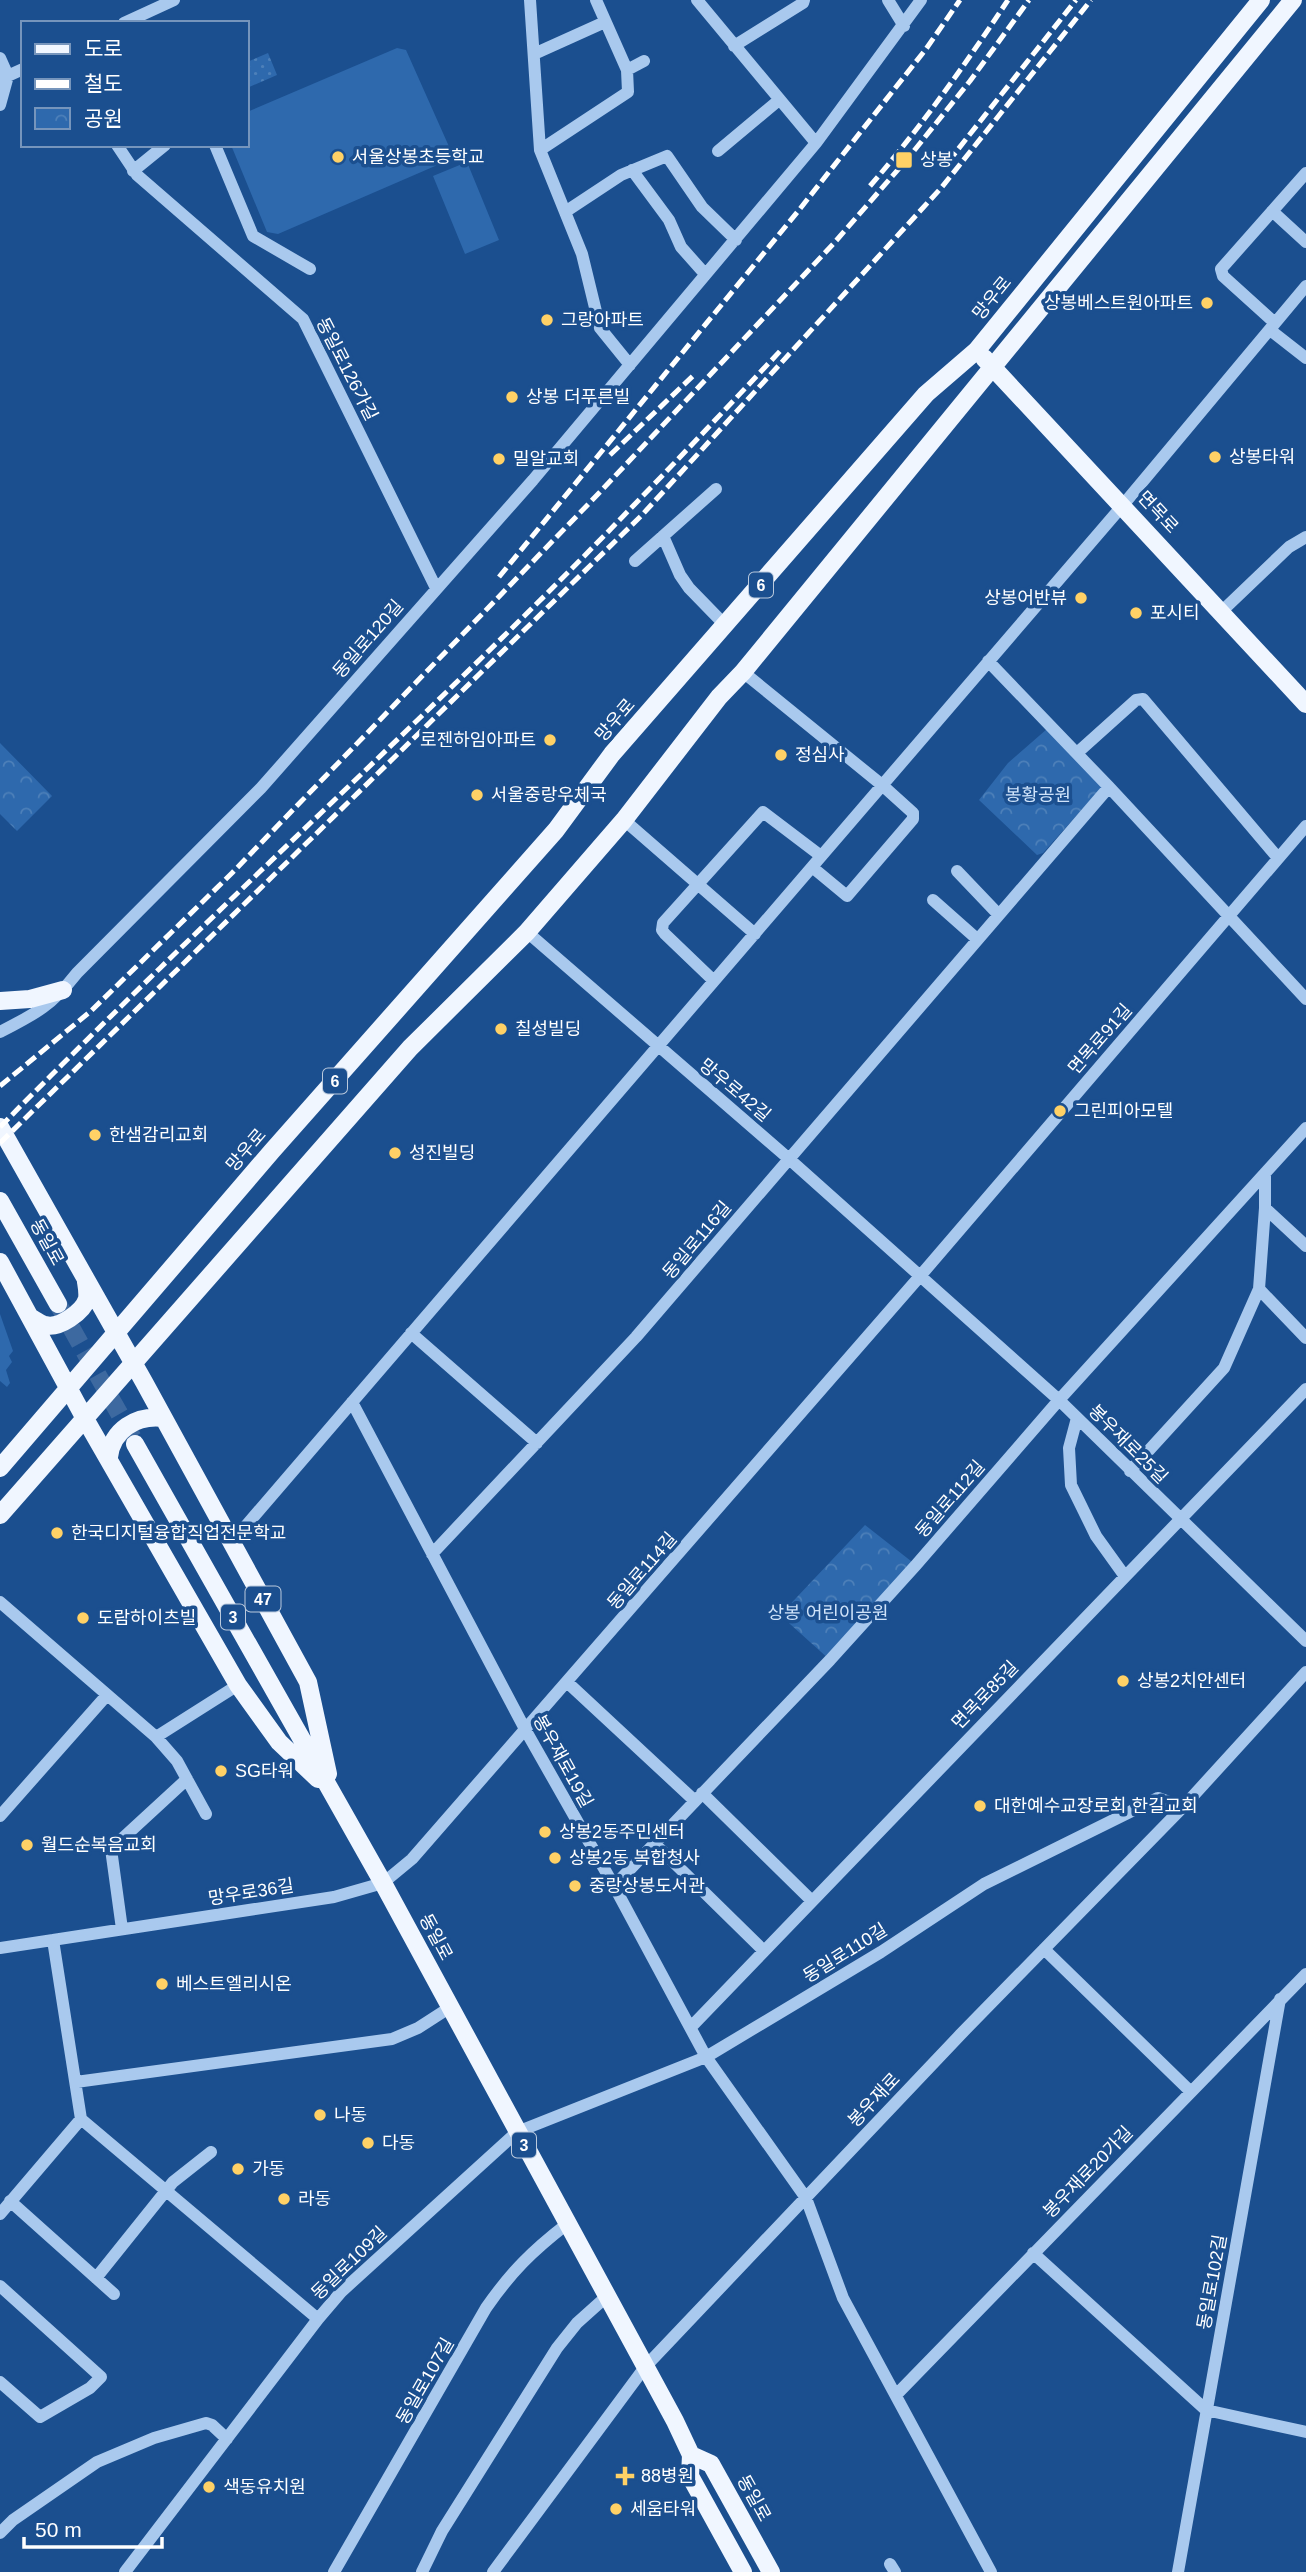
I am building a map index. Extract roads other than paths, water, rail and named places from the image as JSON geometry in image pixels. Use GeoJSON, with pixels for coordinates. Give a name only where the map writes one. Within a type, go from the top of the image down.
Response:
{"type":"FeatureCollection","features":[{"type":"Feature","properties":{"kind":"main road","name":"망우로"},"geometry":{"type":"LineString","coordinates":[[0,1468],[272,1151],[556,830],[612,754],[926,394],[977,350],[1261,0]]}},
{"type":"Feature","properties":{"kind":"main road","name":"6"},"geometry":{"type":"LineString","coordinates":[[133,1363],[410,1048],[527,932],[624,820],[719,697],[743,672],[1293,0]]}},
{"type":"Feature","properties":{"kind":"main road","name":"면목로"},"geometry":{"type":"LineString","coordinates":[[977,350],[1306,704]]}},
{"type":"Feature","properties":{"kind":"main road"},"geometry":{"type":"LineString","coordinates":[[0,1001],[30,999],[63,990]]}},
{"type":"Feature","properties":{"kind":"main road"},"geometry":{"type":"LineString","coordinates":[[0,1127],[116,1333]]}},
{"type":"Feature","properties":{"kind":"main road","name":"동일로"},"geometry":{"type":"LineString","coordinates":[[0,1201],[58,1304]]}},
{"type":"Feature","properties":{"kind":"main road"},"geometry":{"type":"LineString","coordinates":[[0,1262],[84,1417],[238,1685],[279,1742],[331,1791]]}},
{"type":"Feature","properties":{"kind":"main road"},"geometry":{"type":"LineString","coordinates":[[30,1317],[45,1325],[61,1322],[76,1313],[88,1294],[86,1282]]}},
{"type":"Feature","properties":{"kind":"main road","name":"47"},"geometry":{"type":"LineString","coordinates":[[116,1333],[308,1682],[331,1791]]}},
{"type":"Feature","properties":{"kind":"main road"},"geometry":{"type":"LineString","coordinates":[[0,1515],[133,1363]]}},
{"type":"Feature","properties":{"kind":"main road"},"geometry":{"type":"LineString","coordinates":[[108,1457],[110,1446],[122,1429],[143,1418],[163,1418]]}},
{"type":"Feature","properties":{"kind":"main road","name":"동일로"},"geometry":{"type":"LineString","coordinates":[[135,1444],[383,1883],[645,2367],[691,2455],[690,2476],[743,2572]]}},
{"type":"Feature","properties":{"kind":"main road","name":"동일로"},"geometry":{"type":"LineString","coordinates":[[691,2455],[711,2464],[771,2572]]}},
{"type":"Feature","properties":{"kind":"street"},"geometry":{"type":"LineString","coordinates":[[128,21],[174,0]]}},
{"type":"Feature","properties":{"kind":"street"},"geometry":{"type":"LineString","coordinates":[[530,0],[540,150],[582,254],[600,328],[630,365]]}},
{"type":"Feature","properties":{"kind":"street"},"geometry":{"type":"LineString","coordinates":[[540,150],[628,92],[627,71],[596,0]]}},
{"type":"Feature","properties":{"kind":"street"},"geometry":{"type":"LineString","coordinates":[[697,0],[816,144]]}},
{"type":"Feature","properties":{"kind":"street"},"geometry":{"type":"LineString","coordinates":[[734,46],[804,0]]}},
{"type":"Feature","properties":{"kind":"street"},"geometry":{"type":"LineString","coordinates":[[888,0],[904,26]]}},
{"type":"Feature","properties":{"kind":"street","name":"동일로120길"},"geometry":{"type":"LineString","coordinates":[[0,1032],[41,1011],[261,788],[533,480],[736,240],[816,144],[921,0]]}},
{"type":"Feature","properties":{"kind":"street"},"geometry":{"type":"LineString","coordinates":[[534,54],[605,22]]}},
{"type":"Feature","properties":{"kind":"street"},"geometry":{"type":"LineString","coordinates":[[0,58],[4,78],[0,105]]}},
{"type":"Feature","properties":{"kind":"street"},"geometry":{"type":"LineString","coordinates":[[627,71],[644,61]]}},
{"type":"Feature","properties":{"kind":"street"},"geometry":{"type":"LineString","coordinates":[[4,78],[21,70]]}},
{"type":"Feature","properties":{"kind":"street"},"geometry":{"type":"LineString","coordinates":[[718,151],[779,100]]}},
{"type":"Feature","properties":{"kind":"street","name":"동일로126가길"},"geometry":{"type":"LineString","coordinates":[[118,147],[133,171],[303,319],[436,588]]}},
{"type":"Feature","properties":{"kind":"street"},"geometry":{"type":"LineString","coordinates":[[133,171],[163,147]]}},
{"type":"Feature","properties":{"kind":"street"},"geometry":{"type":"LineString","coordinates":[[216,147],[253,236],[310,269]]}},
{"type":"Feature","properties":{"kind":"street"},"geometry":{"type":"LineString","coordinates":[[565,212],[632,170],[667,156],[702,207],[736,240]]}},
{"type":"Feature","properties":{"kind":"street"},"geometry":{"type":"LineString","coordinates":[[632,170],[669,220],[681,247],[705,274]]}},
{"type":"Feature","properties":{"kind":"street"},"geometry":{"type":"LineString","coordinates":[[1306,173],[1221,269],[1223,276],[1306,358]]}},
{"type":"Feature","properties":{"kind":"street"},"geometry":{"type":"LineString","coordinates":[[1272,211],[1306,242]]}},
{"type":"Feature","properties":{"kind":"street"},"geometry":{"type":"LineString","coordinates":[[232,1542],[1123,505],[1306,286]]}},
{"type":"Feature","properties":{"kind":"street"},"geometry":{"type":"LineString","coordinates":[[635,561],[716,489]]}},
{"type":"Feature","properties":{"kind":"street"},"geometry":{"type":"LineString","coordinates":[[663,536],[680,575],[689,588],[725,625]]}},
{"type":"Feature","properties":{"kind":"street"},"geometry":{"type":"LineString","coordinates":[[1221,612],[1289,547],[1306,537]]}},
{"type":"Feature","properties":{"kind":"street"},"geometry":{"type":"LineString","coordinates":[[988,661],[1230,915],[1306,999]]}},
{"type":"Feature","properties":{"kind":"street"},"geometry":{"type":"LineString","coordinates":[[743,672],[882,785],[911,811],[914,819],[847,896],[812,867]]}},
{"type":"Feature","properties":{"kind":"street"},"geometry":{"type":"LineString","coordinates":[[1077,753],[1136,700],[1143,699],[1278,858]]}},
{"type":"Feature","properties":{"kind":"street","name":"동일로116길"},"geometry":{"type":"LineString","coordinates":[[432,1553],[636,1337],[1109,787]]}},
{"type":"Feature","properties":{"kind":"street"},"geometry":{"type":"LineString","coordinates":[[714,981],[662,930],[663,923],[763,812],[821,856]]}},
{"type":"Feature","properties":{"kind":"street"},"geometry":{"type":"LineString","coordinates":[[624,820],[755,934]]}},
{"type":"Feature","properties":{"kind":"street","name":"면목로91길"},"geometry":{"type":"LineString","coordinates":[[921,1275],[1306,826]]}},
{"type":"Feature","properties":{"kind":"street"},"geometry":{"type":"LineString","coordinates":[[957,871],[998,914]]}},
{"type":"Feature","properties":{"kind":"street"},"geometry":{"type":"LineString","coordinates":[[933,900],[977,939]]}},
{"type":"Feature","properties":{"kind":"street","name":"망우로42길"},"geometry":{"type":"LineString","coordinates":[[527,932],[921,1275]]}},
{"type":"Feature","properties":{"kind":"street","name":"동일로112길"},"geometry":{"type":"LineString","coordinates":[[614,1886],[908,1574],[1059,1400],[1306,1128]]}},
{"type":"Feature","properties":{"kind":"street"},"geometry":{"type":"LineString","coordinates":[[1130,1471],[1224,1368],[1259,1289],[1265,1173]]}},
{"type":"Feature","properties":{"kind":"street"},"geometry":{"type":"LineString","coordinates":[[1265,1208],[1306,1246]]}},
{"type":"Feature","properties":{"kind":"street","name":"봉우재로25길"},"geometry":{"type":"LineString","coordinates":[[921,1275],[1059,1400],[1306,1641]]}},
{"type":"Feature","properties":{"kind":"street","name":"동일로114길"},"geometry":{"type":"LineString","coordinates":[[383,1883],[412,1859],[568,1684],[921,1275]]}},
{"type":"Feature","properties":{"kind":"street"},"geometry":{"type":"LineString","coordinates":[[1259,1289],[1306,1338]]}},
{"type":"Feature","properties":{"kind":"street"},"geometry":{"type":"LineString","coordinates":[[411,1333],[537,1443]]}},
{"type":"Feature","properties":{"kind":"street","name":"면목로85길"},"geometry":{"type":"LineString","coordinates":[[691,2027],[1306,1388]]}},
{"type":"Feature","properties":{"kind":"street","name":"봉우재로19길"},"geometry":{"type":"LineString","coordinates":[[352,1402],[526,1731],[614,1886],[706,2057],[806,2198],[843,2298],[990,2572]]}},
{"type":"Feature","properties":{"kind":"street"},"geometry":{"type":"LineString","coordinates":[[1077,1418],[1069,1448],[1071,1485],[1096,1536],[1124,1575]]}},
{"type":"Feature","properties":{"kind":"street"},"geometry":{"type":"LineString","coordinates":[[0,1602],[156,1737],[174,1756],[206,1814]]}},
{"type":"Feature","properties":{"kind":"street","name":"봉우재로"},"geometry":{"type":"LineString","coordinates":[[493,2572],[645,2367],[1183,1807],[1306,1672]]}},
{"type":"Feature","properties":{"kind":"street"},"geometry":{"type":"LineString","coordinates":[[568,1684],[699,1797],[812,1900]]}},
{"type":"Feature","properties":{"kind":"street"},"geometry":{"type":"LineString","coordinates":[[156,1737],[238,1685]]}},
{"type":"Feature","properties":{"kind":"street"},"geometry":{"type":"LineString","coordinates":[[0,1816],[107,1695]]}},
{"type":"Feature","properties":{"kind":"street"},"geometry":{"type":"LineString","coordinates":[[122,1929],[111,1849],[187,1779]]}},
{"type":"Feature","properties":{"kind":"street","name":"동일로110길"},"geometry":{"type":"LineString","coordinates":[[517,2132],[706,2057],[881,1952],[984,1884],[1158,1798],[1183,1807]]}},
{"type":"Feature","properties":{"kind":"street"},"geometry":{"type":"LineString","coordinates":[[654,1843],[764,1951]]}},
{"type":"Feature","properties":{"kind":"street","name":"망우로36길"},"geometry":{"type":"LineString","coordinates":[[0,1948],[334,1897],[383,1883]]}},
{"type":"Feature","properties":{"kind":"street"},"geometry":{"type":"LineString","coordinates":[[53,1940],[81,2119],[318,2319]]}},
{"type":"Feature","properties":{"kind":"street"},"geometry":{"type":"LineString","coordinates":[[1044,1949],[1190,2091]]}},
{"type":"Feature","properties":{"kind":"street","name":"봉우재로20가길"},"geometry":{"type":"LineString","coordinates":[[896,2395],[1306,1974]]}},
{"type":"Feature","properties":{"kind":"street","name":"동일로102길"},"geometry":{"type":"LineString","coordinates":[[1178,2572],[1280,1999]]}},
{"type":"Feature","properties":{"kind":"street"},"geometry":{"type":"LineString","coordinates":[[76,2082],[384,2041],[409,2033],[449,2008]]}},
{"type":"Feature","properties":{"kind":"street"},"geometry":{"type":"LineString","coordinates":[[81,2119],[5,2204],[114,2294]]}},
{"type":"Feature","properties":{"kind":"street","name":"동일로109길"},"geometry":{"type":"LineString","coordinates":[[125,2572],[318,2319],[347,2286],[517,2132]]}},
{"type":"Feature","properties":{"kind":"street"},"geometry":{"type":"LineString","coordinates":[[96,2278],[166,2191],[211,2152]]}},
{"type":"Feature","properties":{"kind":"street","name":"동일로107길"},"geometry":{"type":"LineString","coordinates":[[334,2572],[486,2308],[509,2276],[537,2247],[567,2224]]}},
{"type":"Feature","properties":{"kind":"street"},"geometry":{"type":"LineString","coordinates":[[1033,2253],[1207,2410],[1306,2432]]}},
{"type":"Feature","properties":{"kind":"street"},"geometry":{"type":"LineString","coordinates":[[0,2286],[101,2377],[90,2388],[40,2417],[0,2382]]}},
{"type":"Feature","properties":{"kind":"street"},"geometry":{"type":"LineString","coordinates":[[422,2572],[442,2531],[560,2344],[577,2323],[606,2297]]}},
{"type":"Feature","properties":{"kind":"street"},"geometry":{"type":"LineString","coordinates":[[0,2533],[13,2520],[84,2470],[113,2454],[206,2423],[227,2439]]}},
{"type":"Feature","properties":{"kind":"tunnel"},"geometry":{"type":"LineString","coordinates":[[58,1304],[134,1440]]}},
{"type":"Feature","properties":{"kind":"railway"},"geometry":{"type":"LineString","coordinates":[[499,577],[799,210],[926,49],[960,0]]}},
{"type":"Feature","properties":{"kind":"railway"},"geometry":{"type":"LineString","coordinates":[[870,186],[942,95],[1008,0]]}},
{"type":"Feature","properties":{"kind":"railway"},"geometry":{"type":"LineString","coordinates":[[0,1086],[91,1011],[232,873],[600,492],[835,242],[970,81],[1029,0]]}},
{"type":"Feature","properties":{"kind":"railway"},"geometry":{"type":"LineString","coordinates":[[948,162],[1076,0]]}},
{"type":"Feature","properties":{"kind":"railway"},"geometry":{"type":"LineString","coordinates":[[0,1143],[642,515],[942,187],[1091,0]]}},
{"type":"Feature","properties":{"kind":"railway"},"geometry":{"type":"LineString","coordinates":[[0,1127],[544,596],[783,348]]}},
{"type":"Feature","properties":{"kind":"railway"},"geometry":{"type":"LineString","coordinates":[[610,455],[696,373]]}},
{"type":"Feature","properties":{"kind":"place","name":"서울상봉초등학교"},"geometry":{"type":"Point","coordinates":[338,157]}},
{"type":"Feature","properties":{"kind":"place","name":"상봉"},"geometry":{"type":"Point","coordinates":[904,160]}},
{"type":"Feature","properties":{"kind":"place","name":"상봉베스트원아파트"},"geometry":{"type":"Point","coordinates":[1207,303]}},
{"type":"Feature","properties":{"kind":"place","name":"그랑아파트"},"geometry":{"type":"Point","coordinates":[547,320]}},
{"type":"Feature","properties":{"kind":"place","name":"상봉 더푸른빌"},"geometry":{"type":"Point","coordinates":[512,397]}},
{"type":"Feature","properties":{"kind":"place","name":"상봉타워"},"geometry":{"type":"Point","coordinates":[1215,457]}},
{"type":"Feature","properties":{"kind":"place","name":"밀알교회"},"geometry":{"type":"Point","coordinates":[499,459]}},
{"type":"Feature","properties":{"kind":"place","name":"상봉어반뷰"},"geometry":{"type":"Point","coordinates":[1081,598]}},
{"type":"Feature","properties":{"kind":"place","name":"포시티"},"geometry":{"type":"Point","coordinates":[1136,613]}},
{"type":"Feature","properties":{"kind":"place","name":"로젠하임아파트"},"geometry":{"type":"Point","coordinates":[550,740]}},
{"type":"Feature","properties":{"kind":"place","name":"정심사"},"geometry":{"type":"Point","coordinates":[781,755]}},
{"type":"Feature","properties":{"kind":"place","name":"서울중랑우체국"},"geometry":{"type":"Point","coordinates":[477,795]}},
{"type":"Feature","properties":{"kind":"place","name":"칠성빌딩"},"geometry":{"type":"Point","coordinates":[501,1029]}},
{"type":"Feature","properties":{"kind":"place","name":"그린피아모텔"},"geometry":{"type":"Point","coordinates":[1060,1111]}},
{"type":"Feature","properties":{"kind":"place","name":"한샘감리교회"},"geometry":{"type":"Point","coordinates":[95,1135]}},
{"type":"Feature","properties":{"kind":"place","name":"성진빌딩"},"geometry":{"type":"Point","coordinates":[395,1153]}},
{"type":"Feature","properties":{"kind":"place","name":"한국디지털융합직업전문학교"},"geometry":{"type":"Point","coordinates":[57,1533]}},
{"type":"Feature","properties":{"kind":"place","name":"도람하이츠빌"},"geometry":{"type":"Point","coordinates":[83,1618]}},
{"type":"Feature","properties":{"kind":"place","name":"상봉2치안센터"},"geometry":{"type":"Point","coordinates":[1123,1681]}},
{"type":"Feature","properties":{"kind":"place","name":"SG타워"},"geometry":{"type":"Point","coordinates":[221,1771]}},
{"type":"Feature","properties":{"kind":"place","name":"대한예수교장로회 한길교회"},"geometry":{"type":"Point","coordinates":[980,1806]}},
{"type":"Feature","properties":{"kind":"place","name":"상봉2동주민센터"},"geometry":{"type":"Point","coordinates":[545,1832]}},
{"type":"Feature","properties":{"kind":"place","name":"월드순복음교회"},"geometry":{"type":"Point","coordinates":[27,1845]}},
{"type":"Feature","properties":{"kind":"place","name":"상봉2동 복합청사"},"geometry":{"type":"Point","coordinates":[555,1858]}},
{"type":"Feature","properties":{"kind":"place","name":"중랑상봉도서관"},"geometry":{"type":"Point","coordinates":[575,1886]}},
{"type":"Feature","properties":{"kind":"place","name":"베스트엘리시온"},"geometry":{"type":"Point","coordinates":[162,1984]}},
{"type":"Feature","properties":{"kind":"place","name":"나동"},"geometry":{"type":"Point","coordinates":[320,2115]}},
{"type":"Feature","properties":{"kind":"place","name":"다동"},"geometry":{"type":"Point","coordinates":[368,2143]}},
{"type":"Feature","properties":{"kind":"place","name":"가동"},"geometry":{"type":"Point","coordinates":[238,2169]}},
{"type":"Feature","properties":{"kind":"place","name":"라동"},"geometry":{"type":"Point","coordinates":[284,2199]}},
{"type":"Feature","properties":{"kind":"place","name":"88병원"},"geometry":{"type":"Point","coordinates":[625,2476]}},
{"type":"Feature","properties":{"kind":"place","name":"색동유치원"},"geometry":{"type":"Point","coordinates":[209,2487]}},
{"type":"Feature","properties":{"kind":"place","name":"세움타워"},"geometry":{"type":"Point","coordinates":[616,2509]}},
{"type":"Feature","properties":{"kind":"park label","name":"봉황공원"},"geometry":{"type":"Point","coordinates":[1038,795]}},
{"type":"Feature","properties":{"kind":"park label","name":"상봉 어린이공원"},"geometry":{"type":"Point","coordinates":[828,1613]}}]}
